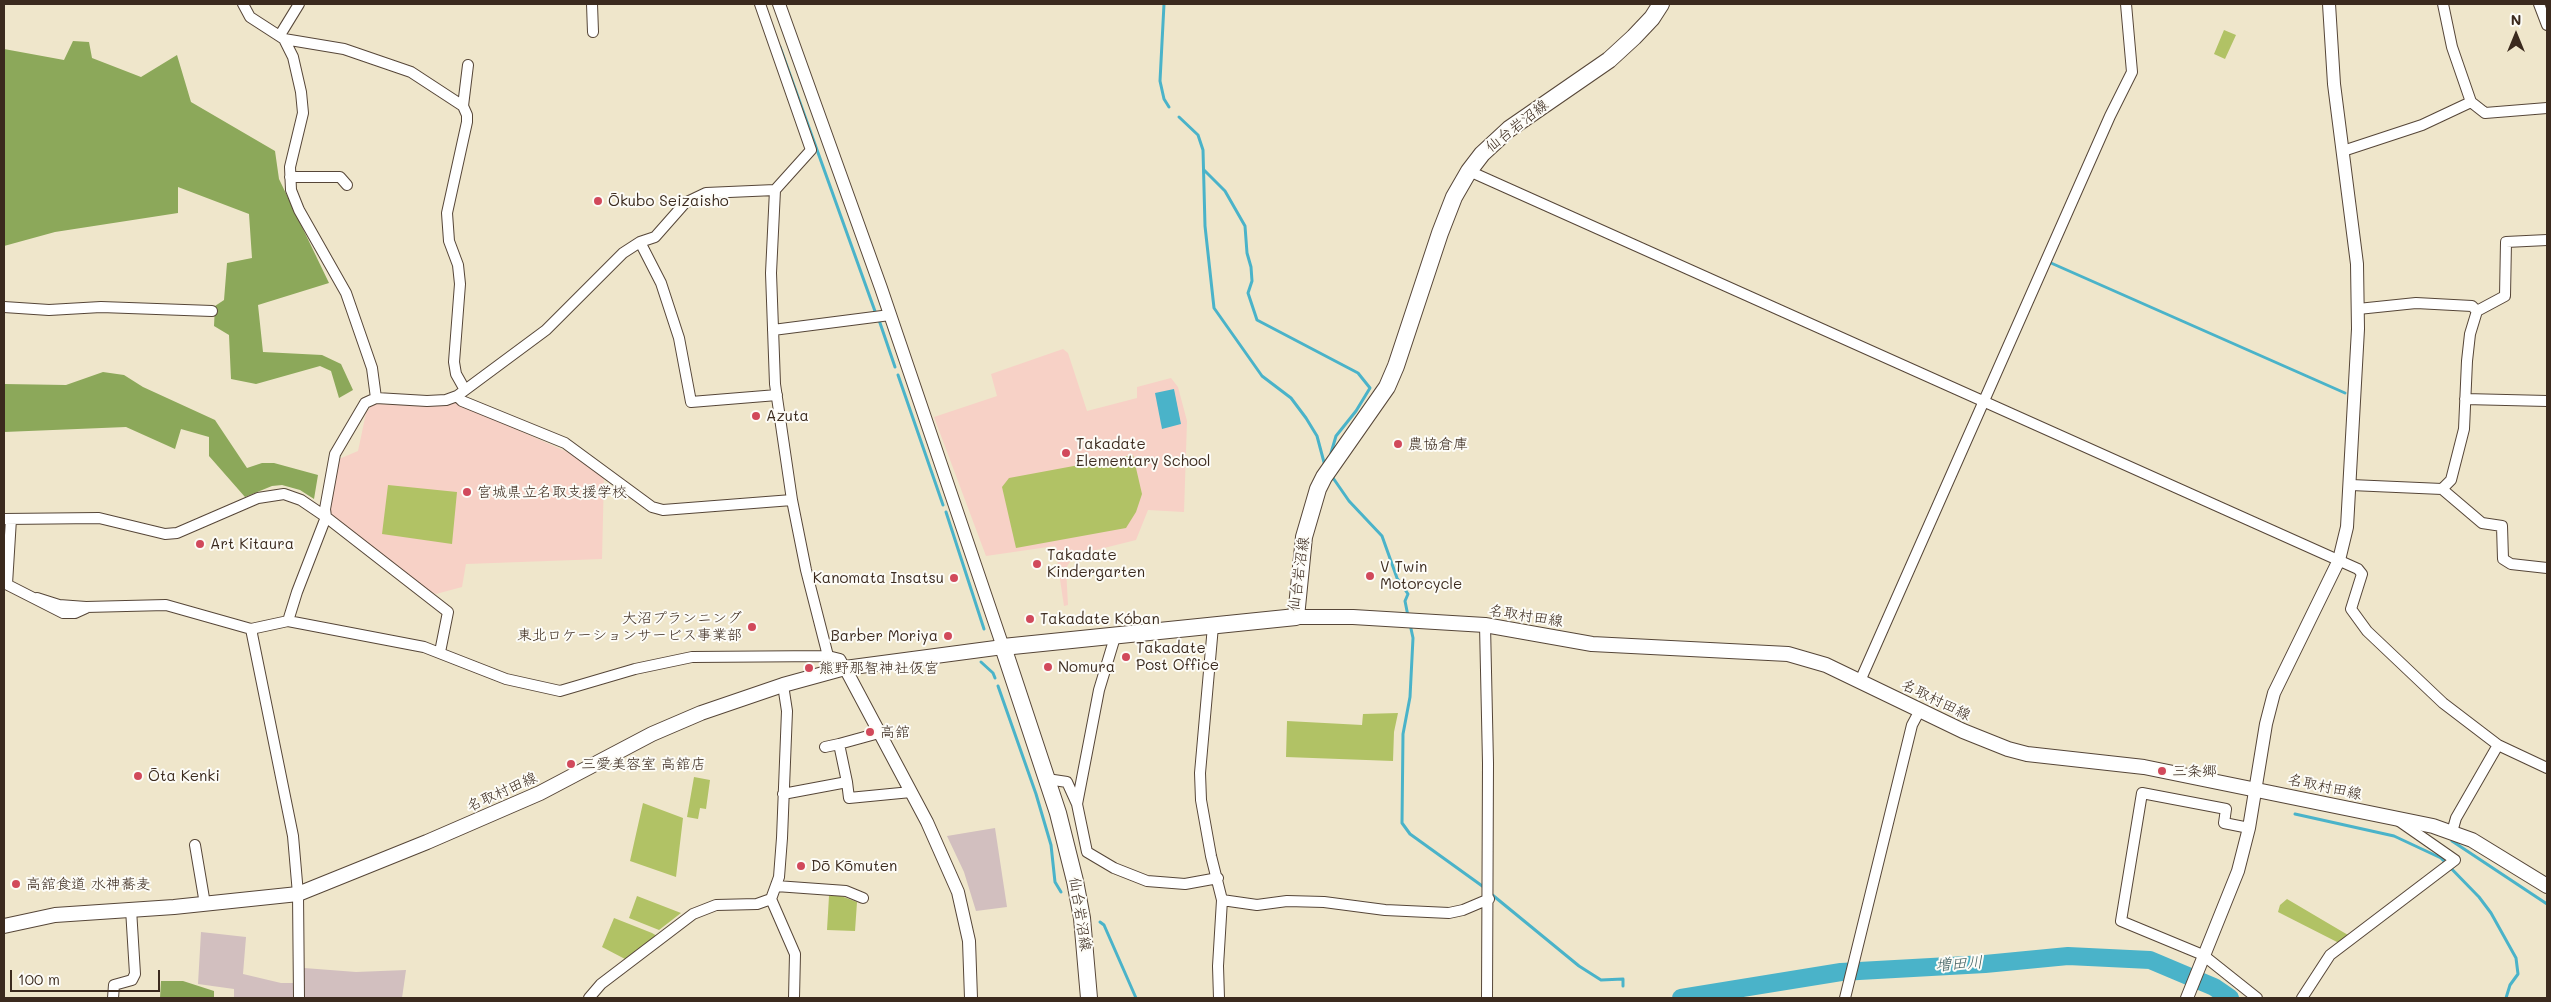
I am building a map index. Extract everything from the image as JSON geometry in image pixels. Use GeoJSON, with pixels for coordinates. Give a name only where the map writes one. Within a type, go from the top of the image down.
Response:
{"type":"FeatureCollection","features":[{"type":"Feature","properties":{"kind":"main road","name":"仙台岩沼線"},"geometry":{"type":"LineString","coordinates":[[1089,998],[1089,979],[1078,898],[1058,813],[1003,647],[1296,617],[1304,537],[1309,514],[1324,477],[1387,387],[1399,357],[1440,233],[1454,197],[1469,171],[1482,154],[1509,129],[1608,60],[1652,18],[1660,4]]}},
{"type":"Feature","properties":{"kind":"main road","name":"名取村田線"},"geometry":{"type":"LineString","coordinates":[[1296,617],[1485,625],[1592,644],[1788,654],[1807,658],[1860,681],[1916,717],[1990,744],[2028,754],[2144,767],[2396,818],[2452,832],[2486,848],[2547,886]]}},
{"type":"Feature","properties":{"kind":"main road","name":"名取村田線"},"geometry":{"type":"LineString","coordinates":[[4,926],[55,914],[205,904],[298,894],[427,842],[540,793],[652,734],[701,713],[783,685],[846,668],[1003,647]]}},
{"type":"Feature","properties":{"kind":"street"},"geometry":{"type":"LineString","coordinates":[[243,4],[250,17],[282,37],[344,49],[411,72],[463,106],[467,114],[467,122],[447,213],[449,241],[458,265],[460,284],[454,362],[462,401],[565,443],[652,507],[663,510],[792,500]]}},
{"type":"Feature","properties":{"kind":"street"},"geometry":{"type":"LineString","coordinates":[[282,37],[299,4]]}},
{"type":"Feature","properties":{"kind":"street"},"geometry":{"type":"LineString","coordinates":[[592,4],[593,32]]}},
{"type":"Feature","properties":{"kind":"street"},"geometry":{"type":"LineString","coordinates":[[760,4],[811,150],[775,190],[771,272],[777,395],[792,500],[806,570],[828,656]]}},
{"type":"Feature","properties":{"kind":"street"},"geometry":{"type":"LineString","coordinates":[[778,4],[890,315],[1003,647]]}},
{"type":"Feature","properties":{"kind":"street"},"geometry":{"type":"LineString","coordinates":[[1860,681],[2110,116],[2132,72],[2126,4]]}},
{"type":"Feature","properties":{"kind":"street"},"geometry":{"type":"LineString","coordinates":[[2187,997],[2238,871],[2249,828],[2266,724],[2274,692],[2339,560],[2346,527],[2351,484],[2358,309],[2354,229],[2334,84],[2329,4]]}},
{"type":"Feature","properties":{"kind":"street"},"geometry":{"type":"LineString","coordinates":[[2442,4],[2452,47],[2471,102],[2485,113],[2547,108]]}},
{"type":"Feature","properties":{"kind":"street"},"geometry":{"type":"LineString","coordinates":[[2539,4],[2547,25]]}},
{"type":"Feature","properties":{"kind":"street"},"geometry":{"type":"LineString","coordinates":[[282,37],[293,56],[301,92],[303,113],[290,167],[291,190],[299,210],[346,293],[372,368],[376,398]]}},
{"type":"Feature","properties":{"kind":"street"},"geometry":{"type":"LineString","coordinates":[[463,106],[468,66]]}},
{"type":"Feature","properties":{"kind":"street"},"geometry":{"type":"LineString","coordinates":[[2343,151],[2422,125],[2471,102]]}},
{"type":"Feature","properties":{"kind":"street"},"geometry":{"type":"LineString","coordinates":[[1469,171],[2358,569],[2362,574],[2351,609],[2367,631],[2443,703],[2498,745],[2547,768]]}},
{"type":"Feature","properties":{"kind":"street"},"geometry":{"type":"LineString","coordinates":[[290,177],[340,177],[347,185]]}},
{"type":"Feature","properties":{"kind":"street"},"geometry":{"type":"LineString","coordinates":[[288,621],[326,517],[325,509],[335,454],[365,402],[376,398],[428,401],[446,400],[461,393],[546,330],[593,280],[623,253],[640,242],[655,237],[685,203],[706,192],[775,190]]}},
{"type":"Feature","properties":{"kind":"street"},"geometry":{"type":"LineString","coordinates":[[2442,489],[2451,480],[2464,429],[2470,334],[2477,311],[2505,296],[2506,242],[2547,240]]}},
{"type":"Feature","properties":{"kind":"street"},"geometry":{"type":"LineString","coordinates":[[640,242],[661,283],[679,338],[691,402],[777,395]]}},
{"type":"Feature","properties":{"kind":"street"},"geometry":{"type":"LineString","coordinates":[[2358,309],[2416,303],[2472,306],[2477,311]]}},
{"type":"Feature","properties":{"kind":"street"},"geometry":{"type":"LineString","coordinates":[[4,307],[49,310],[111,308],[212,311]]}},
{"type":"Feature","properties":{"kind":"street"},"geometry":{"type":"LineString","coordinates":[[773,330],[890,315]]}},
{"type":"Feature","properties":{"kind":"street"},"geometry":{"type":"LineString","coordinates":[[2466,399],[2547,401]]}},
{"type":"Feature","properties":{"kind":"street"},"geometry":{"type":"LineString","coordinates":[[2351,484],[2442,489],[2482,524],[2502,526],[2503,558],[2511,564],[2547,568]]}},
{"type":"Feature","properties":{"kind":"street"},"geometry":{"type":"LineString","coordinates":[[440,652],[448,612],[326,517],[301,500],[284,494],[258,498],[177,533],[165,534],[99,518],[7,519],[6,584],[37,598],[63,613],[75,613],[86,607],[166,605],[251,629],[288,621],[385,639],[440,652],[506,679],[560,691],[635,669],[692,657],[828,656],[840,659],[943,854],[958,892],[969,941],[971,998]]}},
{"type":"Feature","properties":{"kind":"street"},"geometry":{"type":"LineString","coordinates":[[1485,625],[1489,894],[1487,998]]}},
{"type":"Feature","properties":{"kind":"street"},"geometry":{"type":"LineString","coordinates":[[1213,626],[1200,773],[1201,800],[1211,856],[1222,900],[1217,975],[1219,998]]}},
{"type":"Feature","properties":{"kind":"street"},"geometry":{"type":"LineString","coordinates":[[251,629],[293,836],[298,894],[299,998]]}},
{"type":"Feature","properties":{"kind":"street"},"geometry":{"type":"LineString","coordinates":[[1077,804],[1099,690],[1115,636]]}},
{"type":"Feature","properties":{"kind":"street"},"geometry":{"type":"LineString","coordinates":[[783,685],[787,711],[782,838],[776,886],[771,899],[795,954],[794,998]]}},
{"type":"Feature","properties":{"kind":"street"},"geometry":{"type":"LineString","coordinates":[[1846,994],[1916,717]]}},
{"type":"Feature","properties":{"kind":"street"},"geometry":{"type":"LineString","coordinates":[[825,747],[879,733]]}},
{"type":"Feature","properties":{"kind":"street"},"geometry":{"type":"LineString","coordinates":[[839,744],[849,798],[911,792]]}},
{"type":"Feature","properties":{"kind":"street"},"geometry":{"type":"LineString","coordinates":[[2452,832],[2456,818],[2498,745]]}},
{"type":"Feature","properties":{"kind":"street"},"geometry":{"type":"LineString","coordinates":[[1048,779],[1067,782],[1077,804],[1087,852],[1114,868],[1147,881],[1185,884],[1218,878]]}},
{"type":"Feature","properties":{"kind":"street"},"geometry":{"type":"LineString","coordinates":[[783,794],[847,782]]}},
{"type":"Feature","properties":{"kind":"street"},"geometry":{"type":"LineString","coordinates":[[2249,828],[2224,823],[2226,809],[2142,793],[2121,921],[2201,961],[2257,998]]}},
{"type":"Feature","properties":{"kind":"street"},"geometry":{"type":"LineString","coordinates":[[2302,998],[2330,955],[2455,860],[2396,818]]}},
{"type":"Feature","properties":{"kind":"street"},"geometry":{"type":"LineString","coordinates":[[195,845],[205,904]]}},
{"type":"Feature","properties":{"kind":"street"},"geometry":{"type":"LineString","coordinates":[[776,886],[846,891],[863,898]]}},
{"type":"Feature","properties":{"kind":"street"},"geometry":{"type":"LineString","coordinates":[[1222,900],[1257,905],[1287,901],[1324,902],[1385,910],[1449,913],[1468,908],[1489,894]]}},
{"type":"Feature","properties":{"kind":"street"},"geometry":{"type":"LineString","coordinates":[[589,998],[601,984],[693,914],[716,905],[757,904],[771,899]]}},
{"type":"Feature","properties":{"kind":"street"},"geometry":{"type":"LineString","coordinates":[[113,998],[114,985],[132,980],[135,974],[131,909]]}},
{"type":"Feature","properties":{"kind":"shaded area","name":"Takadate Elementary School"},"geometry":{"type":"Polygon","coordinates":[[[1063,349],[1068,353],[1087,411],[1137,398],[1137,387],[1171,378],[1178,387],[1187,421],[1184,512],[1148,510],[1136,540],[1088,552],[1072,559],[1066,568],[1068,605],[1064,606],[1055,546],[986,556],[934,417],[997,396],[991,374],[1063,349]]]}},
{"type":"Feature","properties":{"kind":"shaded area","name":"宮城県立名取支援学校"},"geometry":{"type":"Polygon","coordinates":[[[455,402],[574,455],[604,475],[602,559],[466,564],[462,587],[436,594],[419,587],[335,519],[327,509],[339,459],[358,451],[366,413],[373,404],[415,405],[455,402]]]}},
{"type":"Feature","properties":{"kind":"shaded area"},"geometry":{"type":"Polygon","coordinates":[[[995,828],[1007,907],[976,911],[964,872],[947,836],[995,828]]]}},
{"type":"Feature","properties":{"kind":"shaded area"},"geometry":{"type":"Polygon","coordinates":[[[201,932],[246,937],[243,974],[281,983],[293,983],[293,998],[234,998],[234,989],[198,984],[201,932]]]}},
{"type":"Feature","properties":{"kind":"shaded area"},"geometry":{"type":"Polygon","coordinates":[[[304,968],[356,972],[406,970],[402,998],[304,998],[304,968]]]}},
{"type":"Feature","properties":{"kind":"green space"},"geometry":{"type":"Polygon","coordinates":[[[2224,30],[2236,35],[2225,59],[2214,54],[2224,30]]]}},
{"type":"Feature","properties":{"kind":"green space"},"geometry":{"type":"Polygon","coordinates":[[[73,41],[89,42],[92,58],[141,77],[177,55],[191,102],[275,151],[279,179],[329,283],[258,305],[263,352],[322,355],[341,364],[353,390],[339,398],[331,371],[320,366],[256,384],[231,379],[229,335],[214,326],[215,306],[224,300],[227,263],[252,258],[249,214],[178,187],[178,213],[55,232],[4,246],[4,49],[64,60],[73,41]]]}},
{"type":"Feature","properties":{"kind":"green space"},"geometry":{"type":"Polygon","coordinates":[[[103,372],[124,375],[143,387],[215,420],[247,468],[262,463],[274,463],[318,475],[314,499],[300,490],[282,485],[272,486],[245,497],[209,456],[209,437],[181,429],[175,449],[126,427],[4,432],[4,384],[66,385],[103,372]]]}},
{"type":"Feature","properties":{"kind":"green space"},"geometry":{"type":"Polygon","coordinates":[[[1133,455],[1142,494],[1136,512],[1126,528],[1016,548],[1002,487],[1009,478],[1133,455]]]}},
{"type":"Feature","properties":{"kind":"green space"},"geometry":{"type":"Polygon","coordinates":[[[388,485],[457,492],[452,544],[382,534],[388,485]]]}},
{"type":"Feature","properties":{"kind":"green space"},"geometry":{"type":"Polygon","coordinates":[[[1398,713],[1394,732],[1393,761],[1286,757],[1287,721],[1362,725],[1363,714],[1398,713]]]}},
{"type":"Feature","properties":{"kind":"green space"},"geometry":{"type":"Polygon","coordinates":[[[694,777],[710,780],[706,809],[700,808],[698,819],[687,817],[694,777]]]}},
{"type":"Feature","properties":{"kind":"green space"},"geometry":{"type":"Polygon","coordinates":[[[643,803],[683,818],[676,877],[630,861],[643,803]]]}},
{"type":"Feature","properties":{"kind":"green space"},"geometry":{"type":"Polygon","coordinates":[[[637,896],[681,913],[659,930],[629,918],[637,896]]]}},
{"type":"Feature","properties":{"kind":"green space"},"geometry":{"type":"Polygon","coordinates":[[[829,896],[841,896],[857,902],[855,931],[827,930],[829,896]]]}},
{"type":"Feature","properties":{"kind":"green space"},"geometry":{"type":"Polygon","coordinates":[[[2287,899],[2348,935],[2339,943],[2278,912],[2280,905],[2287,899]]]}},
{"type":"Feature","properties":{"kind":"green space"},"geometry":{"type":"Polygon","coordinates":[[[614,918],[657,936],[625,959],[602,947],[614,918]]]}},
{"type":"Feature","properties":{"kind":"green space"},"geometry":{"type":"Polygon","coordinates":[[[161,981],[183,981],[214,991],[214,998],[160,998],[161,981]]]}},
{"type":"Feature","properties":{"kind":"water"},"geometry":{"type":"Polygon","coordinates":[[[1174,389],[1181,424],[1162,429],[1155,393],[1174,389]]]}},
{"type":"Feature","properties":{"kind":"waterway"},"geometry":{"type":"LineString","coordinates":[[1164,4],[1160,81],[1164,99],[1169,107]]}},
{"type":"Feature","properties":{"kind":"waterway"},"geometry":{"type":"LineString","coordinates":[[780,47],[876,314]]}},
{"type":"Feature","properties":{"kind":"waterway"},"geometry":{"type":"LineString","coordinates":[[1179,117],[1198,135],[1203,150],[1205,226],[1214,308],[1262,376],[1291,398],[1306,418],[1317,436],[1325,466]]}},
{"type":"Feature","properties":{"kind":"waterway"},"geometry":{"type":"LineString","coordinates":[[1204,170],[1225,191],[1245,226],[1252,281],[1248,293],[1257,320],[1358,373],[1370,388],[1356,411],[1336,436],[1331,453]]}},
{"type":"Feature","properties":{"kind":"waterway"},"geometry":{"type":"LineString","coordinates":[[2051,263],[2345,393]]}},
{"type":"Feature","properties":{"kind":"waterway"},"geometry":{"type":"LineString","coordinates":[[879,320],[895,367]]}},
{"type":"Feature","properties":{"kind":"waterway"},"geometry":{"type":"LineString","coordinates":[[898,375],[943,505]]}},
{"type":"Feature","properties":{"kind":"waterway"},"geometry":{"type":"LineString","coordinates":[[1331,475],[1349,501],[1382,536],[1397,578],[1408,594],[1405,601],[1408,616]]}},
{"type":"Feature","properties":{"kind":"waterway"},"geometry":{"type":"LineString","coordinates":[[946,512],[984,629]]}},
{"type":"Feature","properties":{"kind":"waterway"},"geometry":{"type":"LineString","coordinates":[[1410,624],[1413,638],[1410,697],[1403,734],[1402,823],[1410,834],[1485,888]]}},
{"type":"Feature","properties":{"kind":"waterway"},"geometry":{"type":"LineString","coordinates":[[981,662],[993,673],[995,678]]}},
{"type":"Feature","properties":{"kind":"waterway"},"geometry":{"type":"LineString","coordinates":[[998,686],[1036,794],[1051,845],[1055,882],[1061,892]]}},
{"type":"Feature","properties":{"kind":"waterway"},"geometry":{"type":"LineString","coordinates":[[2295,814],[2394,836],[2441,858],[2479,897],[2491,913],[2516,958],[2518,974],[2510,985],[2506,998]]}},
{"type":"Feature","properties":{"kind":"waterway"},"geometry":{"type":"LineString","coordinates":[[2452,841],[2547,904]]}},
{"type":"Feature","properties":{"kind":"waterway"},"geometry":{"type":"LineString","coordinates":[[1490,893],[1579,966],[1601,980],[1623,979],[1623,986]]}},
{"type":"Feature","properties":{"kind":"waterway"},"geometry":{"type":"LineString","coordinates":[[1100,922],[1104,925],[1136,998]]}},
{"type":"Feature","properties":{"kind":"waterway","name":"増田川"},"geometry":{"type":"LineString","coordinates":[[1681,998],[1841,972],[1985,964],[2068,956],[2150,960],[2214,987],[2230,998]]}},
{"type":"Feature","properties":{"kind":"place","name":"Ōkubo Seizaisho"},"geometry":{"type":"Point","coordinates":[598,201]}},
{"type":"Feature","properties":{"kind":"place","name":"Azuta"},"geometry":{"type":"Point","coordinates":[756,416]}},
{"type":"Feature","properties":{"kind":"place","name":"農協倉庫"},"geometry":{"type":"Point","coordinates":[1398,444]}},
{"type":"Feature","properties":{"kind":"place","name":"Takadate Elementary School"},"geometry":{"type":"Point","coordinates":[1066,453]}},
{"type":"Feature","properties":{"kind":"place","name":"宮城県立名取支援学校"},"geometry":{"type":"Point","coordinates":[467,492]}},
{"type":"Feature","properties":{"kind":"place","name":"Art Kitaura"},"geometry":{"type":"Point","coordinates":[200,544]}},
{"type":"Feature","properties":{"kind":"place","name":"Takadate Kindergarten"},"geometry":{"type":"Point","coordinates":[1037,564]}},
{"type":"Feature","properties":{"kind":"place","name":"V Twin Motorcycle"},"geometry":{"type":"Point","coordinates":[1370,576]}},
{"type":"Feature","properties":{"kind":"place","name":"Kanomata Insatsu"},"geometry":{"type":"Point","coordinates":[954,578]}},
{"type":"Feature","properties":{"kind":"place","name":"Takadate Kóban"},"geometry":{"type":"Point","coordinates":[1030,619]}},
{"type":"Feature","properties":{"kind":"place","name":"大沼プランニング 東北ロケーションサービス事業部"},"geometry":{"type":"Point","coordinates":[752,627]}},
{"type":"Feature","properties":{"kind":"place","name":"Barber Moriya"},"geometry":{"type":"Point","coordinates":[948,636]}},
{"type":"Feature","properties":{"kind":"place","name":"Takadate Post Office"},"geometry":{"type":"Point","coordinates":[1126,657]}},
{"type":"Feature","properties":{"kind":"place","name":"Nomura"},"geometry":{"type":"Point","coordinates":[1048,667]}},
{"type":"Feature","properties":{"kind":"place","name":"熊野那智神社仮宮"},"geometry":{"type":"Point","coordinates":[809,668]}},
{"type":"Feature","properties":{"kind":"place","name":"高舘"},"geometry":{"type":"Point","coordinates":[870,732]}},
{"type":"Feature","properties":{"kind":"place","name":"三愛美容室 高舘店"},"geometry":{"type":"Point","coordinates":[571,764]}},
{"type":"Feature","properties":{"kind":"place","name":"三条郷"},"geometry":{"type":"Point","coordinates":[2162,771]}},
{"type":"Feature","properties":{"kind":"place","name":"Ōta Kenki"},"geometry":{"type":"Point","coordinates":[138,776]}},
{"type":"Feature","properties":{"kind":"place","name":"Dō Kōmuten"},"geometry":{"type":"Point","coordinates":[801,866]}},
{"type":"Feature","properties":{"kind":"place","name":"高舘食道 水神蕎麦"},"geometry":{"type":"Point","coordinates":[16,884]}}]}
